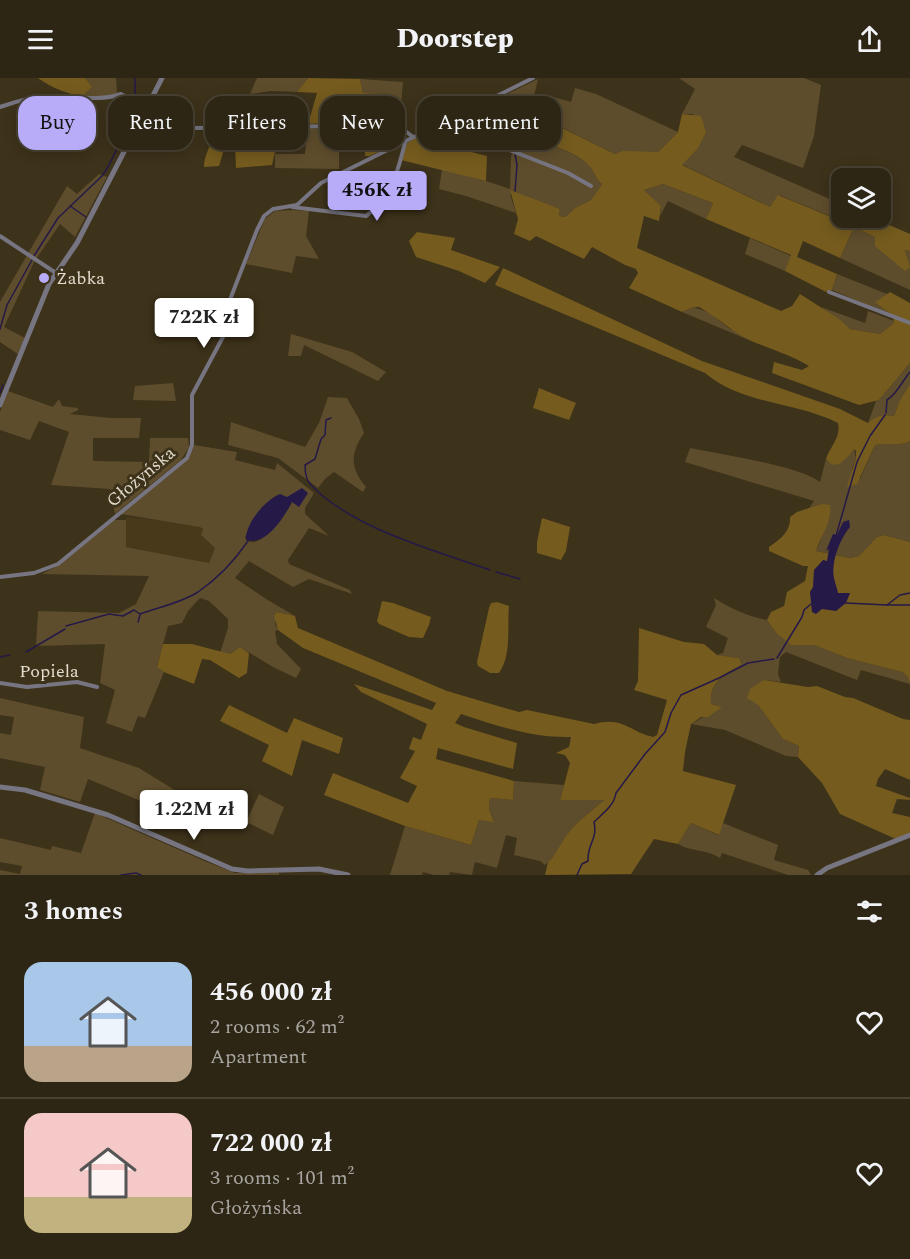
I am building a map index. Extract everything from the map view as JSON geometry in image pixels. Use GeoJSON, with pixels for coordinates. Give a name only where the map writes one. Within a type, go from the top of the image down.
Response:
{"type":"FeatureCollection","features":[{"type":"Feature","properties":{"kind":"street"},"geometry":{"type":"LineString","coordinates":[[151,96],[162,78]]}},
{"type":"Feature","properties":{"kind":"street","name":"Głożyńska"},"geometry":{"type":"LineString","coordinates":[[497,96],[533,78]]}},
{"type":"Feature","properties":{"kind":"street"},"geometry":{"type":"LineString","coordinates":[[0,107],[16,101],[53,96],[108,97]]}},
{"type":"Feature","properties":{"kind":"street"},"geometry":{"type":"LineString","coordinates":[[193,128],[340,126],[378,123],[389,124],[413,137]]}},
{"type":"Feature","properties":{"kind":"street","name":"Głożyńska"},"geometry":{"type":"LineString","coordinates":[[405,142],[417,135]]}},
{"type":"Feature","properties":{"kind":"street"},"geometry":{"type":"LineString","coordinates":[[0,405],[56,273],[77,243],[124,150]]}},
{"type":"Feature","properties":{"kind":"street","name":"Głożyńska"},"geometry":{"type":"LineString","coordinates":[[0,577],[34,573],[58,564],[187,458],[192,445],[192,395],[224,335],[229,322],[231,297],[240,269],[264,216],[273,208],[297,205],[321,183],[389,150]]}},
{"type":"Feature","properties":{"kind":"street"},"geometry":{"type":"LineString","coordinates":[[291,207],[366,216],[379,207],[388,195],[403,150]]}},
{"type":"Feature","properties":{"kind":"street"},"geometry":{"type":"LineString","coordinates":[[510,150],[568,173],[591,186]]}},
{"type":"Feature","properties":{"kind":"street"},"geometry":{"type":"LineString","coordinates":[[0,236],[56,273]]}},
{"type":"Feature","properties":{"kind":"street"},"geometry":{"type":"LineString","coordinates":[[829,292],[910,323]]}},
{"type":"Feature","properties":{"kind":"street","name":"Popiela"},"geometry":{"type":"LineString","coordinates":[[0,683],[27,687],[77,682],[97,687]]}},
{"type":"Feature","properties":{"kind":"street"},"geometry":{"type":"LineString","coordinates":[[0,787],[25,790],[108,815],[232,869],[249,872],[319,869],[348,875]]}},
{"type":"Feature","properties":{"kind":"street"},"geometry":{"type":"LineString","coordinates":[[817,875],[828,868],[910,835]]}},
{"type":"Feature","properties":{"kind":"shaded area"},"geometry":{"type":"Polygon","coordinates":[[[38,78],[85,78],[92,87],[83,96],[49,85],[38,78]]]}},
{"type":"Feature","properties":{"kind":"shaded area"},"geometry":{"type":"Polygon","coordinates":[[[85,78],[116,78],[117,93],[109,96],[83,96],[92,87],[85,78]]]}},
{"type":"Feature","properties":{"kind":"shaded area"},"geometry":{"type":"Polygon","coordinates":[[[257,78],[308,78],[297,92],[271,91],[250,94],[257,78]]]}},
{"type":"Feature","properties":{"kind":"shaded area"},"geometry":{"type":"Polygon","coordinates":[[[308,78],[360,79],[363,93],[390,94],[391,96],[320,96],[320,123],[308,124],[317,93],[297,92],[308,78]]]}},
{"type":"Feature","properties":{"kind":"shaded area"},"geometry":{"type":"Polygon","coordinates":[[[679,78],[804,78],[821,85],[814,136],[803,168],[742,145],[734,157],[831,200],[831,216],[779,195],[770,207],[681,164],[706,132],[692,114],[682,114],[695,89],[679,78]]]}},
{"type":"Feature","properties":{"kind":"shaded area"},"geometry":{"type":"Polygon","coordinates":[[[360,79],[403,82],[402,96],[363,93],[360,79]]]}},
{"type":"Feature","properties":{"kind":"shaded area"},"geometry":{"type":"Polygon","coordinates":[[[538,79],[534,96],[503,96],[538,79]]]}},
{"type":"Feature","properties":{"kind":"shaded area"},"geometry":{"type":"Polygon","coordinates":[[[575,88],[596,94],[678,132],[658,152],[615,154],[561,127],[561,99],[571,102],[575,88]]]}},
{"type":"Feature","properties":{"kind":"shaded area"},"geometry":{"type":"Polygon","coordinates":[[[682,114],[701,116],[706,132],[698,148],[682,165],[770,207],[778,195],[831,217],[831,228],[854,228],[840,258],[803,241],[797,257],[837,274],[832,290],[826,292],[785,271],[791,255],[706,219],[713,203],[663,184],[644,190],[661,206],[659,221],[644,216],[637,248],[781,311],[792,306],[800,294],[839,319],[850,329],[880,334],[894,323],[893,316],[875,302],[890,292],[910,303],[910,363],[879,400],[859,405],[772,373],[774,362],[802,370],[809,366],[748,340],[699,307],[682,312],[629,288],[638,273],[636,269],[592,247],[584,259],[536,236],[530,241],[514,234],[518,219],[510,190],[560,209],[559,216],[565,217],[575,208],[591,200],[602,184],[587,163],[561,149],[561,127],[615,154],[623,151],[658,152],[678,132],[682,114]]]}},
{"type":"Feature","properties":{"kind":"shaded area"},"geometry":{"type":"Polygon","coordinates":[[[308,128],[320,129],[320,150],[339,150],[339,169],[275,168],[275,154],[305,154],[305,150],[308,150],[308,128]]]}},
{"type":"Feature","properties":{"kind":"shaded area"},"geometry":{"type":"Polygon","coordinates":[[[416,138],[417,150],[463,150],[487,156],[486,181],[401,160],[407,143],[416,138]]]}},
{"type":"Feature","properties":{"kind":"shaded area"},"geometry":{"type":"Polygon","coordinates":[[[561,149],[577,156],[587,164],[602,184],[591,200],[575,208],[565,217],[559,216],[560,209],[510,194],[516,213],[439,189],[442,169],[510,189],[513,150],[561,149]]]}},
{"type":"Feature","properties":{"kind":"shaded area"},"geometry":{"type":"Polygon","coordinates":[[[208,150],[224,150],[219,166],[204,167],[208,150]]]}},
{"type":"Feature","properties":{"kind":"shaded area"},"geometry":{"type":"Polygon","coordinates":[[[235,150],[275,150],[272,165],[236,168],[235,150]]]}},
{"type":"Feature","properties":{"kind":"shaded area"},"geometry":{"type":"Polygon","coordinates":[[[365,150],[382,150],[370,156],[365,156],[365,150]]]}},
{"type":"Feature","properties":{"kind":"shaded area"},"geometry":{"type":"Polygon","coordinates":[[[99,174],[107,177],[75,237],[60,224],[34,262],[4,327],[25,338],[18,354],[0,342],[0,302],[67,186],[77,194],[99,174]]]}},
{"type":"Feature","properties":{"kind":"shaded area"},"geometry":{"type":"Polygon","coordinates":[[[663,184],[713,203],[706,219],[668,201],[660,216],[661,206],[644,190],[663,184]]]}},
{"type":"Feature","properties":{"kind":"shaded area"},"geometry":{"type":"Polygon","coordinates":[[[275,211],[309,211],[306,236],[319,259],[296,256],[292,273],[246,264],[265,219],[275,211]]]}},
{"type":"Feature","properties":{"kind":"shaded area"},"geometry":{"type":"Polygon","coordinates":[[[891,226],[910,234],[910,251],[905,250],[910,267],[905,271],[875,246],[875,237],[856,228],[891,228],[891,226]]]}},
{"type":"Feature","properties":{"kind":"shaded area"},"geometry":{"type":"Polygon","coordinates":[[[854,228],[875,237],[909,266],[905,249],[910,251],[910,290],[840,258],[854,228]]]}},
{"type":"Feature","properties":{"kind":"shaded area"},"geometry":{"type":"Polygon","coordinates":[[[417,232],[455,238],[451,250],[500,267],[485,283],[459,271],[416,257],[409,241],[417,232]]]}},
{"type":"Feature","properties":{"kind":"shaded area"},"geometry":{"type":"Polygon","coordinates":[[[750,238],[791,256],[785,271],[745,254],[750,238]]]}},
{"type":"Feature","properties":{"kind":"shaded area"},"geometry":{"type":"Polygon","coordinates":[[[503,268],[702,361],[840,409],[868,423],[880,416],[894,416],[910,384],[910,441],[902,444],[875,445],[857,484],[847,487],[856,451],[854,449],[845,460],[834,465],[826,459],[837,437],[838,423],[822,416],[735,391],[705,373],[495,285],[503,268]]]}},
{"type":"Feature","properties":{"kind":"shaded area"},"geometry":{"type":"Polygon","coordinates":[[[837,274],[887,294],[876,302],[893,316],[832,290],[837,274]]]}},
{"type":"Feature","properties":{"kind":"shaded area"},"geometry":{"type":"Polygon","coordinates":[[[694,307],[710,313],[727,327],[756,343],[682,312],[694,307]]]}},
{"type":"Feature","properties":{"kind":"shaded area"},"geometry":{"type":"Polygon","coordinates":[[[821,307],[865,323],[868,311],[894,321],[894,323],[880,334],[850,329],[821,307]]]}},
{"type":"Feature","properties":{"kind":"shaded area"},"geometry":{"type":"Polygon","coordinates":[[[291,334],[352,352],[386,372],[378,381],[304,345],[301,356],[288,356],[291,334]]]}},
{"type":"Feature","properties":{"kind":"shaded area"},"geometry":{"type":"Polygon","coordinates":[[[910,363],[910,384],[894,416],[885,415],[868,423],[876,401],[910,363]]]}},
{"type":"Feature","properties":{"kind":"shaded area"},"geometry":{"type":"Polygon","coordinates":[[[173,383],[176,401],[133,400],[135,386],[173,383]]]}},
{"type":"Feature","properties":{"kind":"shaded area"},"geometry":{"type":"Polygon","coordinates":[[[539,388],[576,403],[569,420],[533,408],[539,388]]]}},
{"type":"Feature","properties":{"kind":"shaded area"},"geometry":{"type":"Polygon","coordinates":[[[8,391],[53,407],[59,399],[62,406],[78,408],[70,414],[141,418],[139,438],[93,438],[93,461],[149,462],[150,438],[188,438],[189,447],[181,460],[115,514],[110,489],[51,485],[69,432],[39,421],[30,440],[0,430],[0,412],[8,391]]]}},
{"type":"Feature","properties":{"kind":"shaded area"},"geometry":{"type":"Polygon","coordinates":[[[328,397],[347,398],[359,419],[364,433],[356,448],[354,461],[357,474],[366,487],[363,492],[334,472],[318,488],[278,458],[228,445],[231,422],[305,447],[319,423],[328,397]]]}},
{"type":"Feature","properties":{"kind":"shaded area"},"geometry":{"type":"Polygon","coordinates":[[[910,441],[910,542],[884,535],[877,537],[859,556],[850,558],[816,551],[821,539],[821,504],[809,508],[814,501],[685,462],[690,448],[778,466],[810,476],[820,482],[826,459],[830,463],[854,449],[856,458],[852,469],[860,479],[875,445],[902,444],[910,441]]]}},
{"type":"Feature","properties":{"kind":"shaded area"},"geometry":{"type":"Polygon","coordinates":[[[194,445],[237,452],[235,460],[275,470],[277,463],[314,493],[305,508],[305,514],[329,536],[309,528],[288,560],[289,564],[350,590],[352,594],[309,579],[293,587],[249,561],[235,578],[295,616],[277,612],[275,624],[278,630],[275,631],[277,644],[301,669],[296,678],[240,647],[230,654],[220,653],[228,628],[228,619],[209,601],[200,598],[188,611],[182,623],[168,626],[157,666],[164,672],[145,718],[138,716],[132,732],[106,723],[115,690],[100,683],[105,644],[36,646],[38,611],[119,613],[136,604],[149,576],[42,574],[61,564],[114,520],[126,520],[126,547],[209,563],[215,548],[201,535],[203,529],[200,527],[121,514],[189,458],[194,445]],[[287,498],[258,513],[245,537],[246,540],[254,542],[265,536],[281,519],[292,502],[287,498]]]}},
{"type":"Feature","properties":{"kind":"shaded area"},"geometry":{"type":"Polygon","coordinates":[[[302,488],[308,493],[299,507],[292,502],[279,523],[267,535],[253,541],[246,540],[252,520],[268,501],[280,494],[287,497],[302,488]]]}},
{"type":"Feature","properties":{"kind":"shaded area"},"geometry":{"type":"Polygon","coordinates":[[[821,504],[830,505],[830,512],[828,523],[816,551],[850,558],[859,556],[877,537],[884,535],[910,542],[910,684],[908,677],[902,672],[847,658],[814,645],[791,645],[777,634],[767,620],[771,612],[784,606],[787,592],[805,581],[808,566],[769,551],[769,547],[789,527],[790,517],[797,512],[821,504]]]}},
{"type":"Feature","properties":{"kind":"shaded area"},"geometry":{"type":"Polygon","coordinates":[[[126,517],[185,523],[200,527],[203,529],[201,535],[215,548],[209,563],[126,547],[126,517]]]}},
{"type":"Feature","properties":{"kind":"shaded area"},"geometry":{"type":"Polygon","coordinates":[[[542,518],[570,527],[566,551],[561,560],[537,553],[542,518]]]}},
{"type":"Feature","properties":{"kind":"shaded area"},"geometry":{"type":"Polygon","coordinates":[[[849,520],[850,527],[837,551],[833,571],[838,593],[850,593],[846,603],[836,611],[822,609],[816,614],[812,612],[810,592],[813,587],[814,570],[823,560],[827,561],[829,549],[826,551],[833,534],[837,535],[843,522],[849,520]]]}},
{"type":"Feature","properties":{"kind":"shaded area"},"geometry":{"type":"Polygon","coordinates":[[[714,598],[739,612],[767,620],[777,634],[791,645],[814,645],[847,658],[902,672],[908,677],[910,684],[861,670],[857,680],[786,652],[780,657],[778,674],[781,682],[764,680],[758,705],[783,739],[799,746],[798,757],[786,756],[725,730],[691,724],[721,707],[711,704],[715,684],[742,663],[739,658],[717,655],[723,653],[728,638],[706,627],[716,605],[714,598]]]}},
{"type":"Feature","properties":{"kind":"shaded area"},"geometry":{"type":"Polygon","coordinates":[[[382,601],[431,617],[423,638],[409,637],[379,624],[377,621],[382,601]]]}},
{"type":"Feature","properties":{"kind":"shaded area"},"geometry":{"type":"Polygon","coordinates":[[[497,602],[509,606],[507,649],[506,658],[499,673],[490,673],[478,666],[477,662],[489,608],[491,603],[497,602]]]}},
{"type":"Feature","properties":{"kind":"shaded area"},"geometry":{"type":"Polygon","coordinates":[[[277,612],[295,616],[298,628],[447,691],[519,712],[527,710],[594,724],[619,723],[653,737],[657,735],[667,700],[634,690],[638,681],[639,628],[684,642],[704,644],[717,655],[739,658],[742,664],[719,679],[713,689],[711,704],[722,707],[708,717],[701,717],[691,724],[685,752],[683,771],[736,785],[719,835],[691,823],[678,844],[654,839],[631,874],[545,875],[548,862],[566,836],[577,823],[604,800],[560,800],[570,763],[565,755],[556,753],[569,747],[571,737],[543,736],[502,727],[461,714],[455,723],[517,743],[513,769],[438,748],[436,759],[514,781],[513,800],[490,798],[489,809],[494,822],[479,820],[471,845],[405,826],[324,795],[333,773],[408,803],[417,786],[400,778],[415,751],[409,749],[413,737],[421,740],[427,724],[361,692],[354,684],[432,710],[436,703],[303,648],[278,630],[274,616],[277,612]]]}},
{"type":"Feature","properties":{"kind":"shaded area"},"geometry":{"type":"Polygon","coordinates":[[[163,644],[192,644],[230,654],[240,647],[249,653],[247,673],[239,678],[210,660],[202,659],[194,684],[157,667],[163,644]]]}},
{"type":"Feature","properties":{"kind":"shaded area"},"geometry":{"type":"Polygon","coordinates":[[[764,680],[808,687],[817,686],[910,720],[910,780],[885,769],[876,786],[910,798],[910,800],[897,799],[892,813],[910,817],[910,835],[898,840],[840,814],[822,783],[798,757],[799,746],[783,739],[758,705],[747,698],[750,689],[764,680]]]}},
{"type":"Feature","properties":{"kind":"shaded area"},"geometry":{"type":"Polygon","coordinates":[[[0,698],[84,717],[80,748],[139,768],[181,794],[172,814],[88,779],[80,802],[40,790],[45,767],[0,758],[0,733],[11,735],[14,717],[0,715],[0,698]]]}},
{"type":"Feature","properties":{"kind":"shaded area"},"geometry":{"type":"Polygon","coordinates":[[[229,705],[287,733],[294,718],[343,738],[339,754],[302,740],[292,776],[262,761],[269,745],[220,721],[229,705]]]}},
{"type":"Feature","properties":{"kind":"shaded area"},"geometry":{"type":"Polygon","coordinates":[[[514,781],[564,785],[560,800],[604,800],[577,823],[545,865],[540,861],[514,855],[517,838],[506,835],[497,868],[475,862],[472,875],[450,872],[449,875],[434,875],[423,872],[422,875],[390,875],[405,826],[471,845],[479,820],[494,821],[489,809],[490,798],[513,800],[514,781]]]}},
{"type":"Feature","properties":{"kind":"shaded area"},"geometry":{"type":"Polygon","coordinates":[[[259,794],[284,807],[273,835],[246,822],[259,794]]]}},
{"type":"Feature","properties":{"kind":"shaded area"},"geometry":{"type":"Polygon","coordinates":[[[95,813],[235,873],[279,872],[279,875],[0,875],[0,870],[20,874],[22,866],[0,862],[0,838],[51,850],[52,846],[81,853],[95,813]]]}},
{"type":"Feature","properties":{"kind":"shaded area"},"geometry":{"type":"Polygon","coordinates":[[[691,823],[718,835],[723,823],[778,845],[774,860],[808,870],[811,875],[788,875],[722,853],[720,858],[710,853],[683,847],[678,844],[691,823]]]}},
{"type":"Feature","properties":{"kind":"waterway"},"geometry":{"type":"LineString","coordinates":[[34,256],[58,218],[102,176],[108,167],[135,112],[135,78]]}},
{"type":"Feature","properties":{"kind":"waterway"},"geometry":{"type":"LineString","coordinates":[[515,154],[517,165],[515,191]]}},
{"type":"Feature","properties":{"kind":"waterway"},"geometry":{"type":"LineString","coordinates":[[70,206],[86,217]]}},
{"type":"Feature","properties":{"kind":"waterway"},"geometry":{"type":"LineString","coordinates":[[0,329],[7,305],[32,260]]}},
{"type":"Feature","properties":{"kind":"waterway"},"geometry":{"type":"LineString","coordinates":[[886,413],[887,400],[910,372]]}},
{"type":"Feature","properties":{"kind":"waterway"},"geometry":{"type":"LineString","coordinates":[[0,393],[3,385]]}},
{"type":"Feature","properties":{"kind":"waterway"},"geometry":{"type":"LineString","coordinates":[[836,536],[857,462],[870,436],[885,415]]}},
{"type":"Feature","properties":{"kind":"waterway"},"geometry":{"type":"LineString","coordinates":[[331,418],[326,420],[325,435],[321,439],[315,459],[305,465],[306,477],[312,486],[329,501],[372,526],[420,546],[490,570]]}},
{"type":"Feature","properties":{"kind":"waterway"},"geometry":{"type":"LineString","coordinates":[[66,626],[109,614],[123,616],[134,610],[140,614],[184,599],[198,592],[219,575],[248,541]]}},
{"type":"Feature","properties":{"kind":"waterway"},"geometry":{"type":"LineString","coordinates":[[496,572],[520,579]]}},
{"type":"Feature","properties":{"kind":"waterway"},"geometry":{"type":"LineString","coordinates":[[846,603],[887,605],[900,595],[910,593]]}},
{"type":"Feature","properties":{"kind":"waterway"},"geometry":{"type":"LineString","coordinates":[[777,658],[804,610],[811,604]]}},
{"type":"Feature","properties":{"kind":"waterway"},"geometry":{"type":"LineString","coordinates":[[887,605],[910,605]]}},
{"type":"Feature","properties":{"kind":"waterway"},"geometry":{"type":"LineString","coordinates":[[138,622],[140,615]]}},
{"type":"Feature","properties":{"kind":"waterway"},"geometry":{"type":"LineString","coordinates":[[26,652],[65,629]]}},
{"type":"Feature","properties":{"kind":"waterway"},"geometry":{"type":"LineString","coordinates":[[0,657],[10,655]]}},
{"type":"Feature","properties":{"kind":"waterway"},"geometry":{"type":"LineString","coordinates":[[577,875],[582,864],[588,861],[595,833],[594,822],[611,806],[616,793],[645,754],[665,732],[671,713],[681,695],[748,663],[774,659]]}},
{"type":"Feature","properties":{"kind":"waterway"},"geometry":{"type":"LineString","coordinates":[[121,875],[136,873],[141,875]]}},
{"type":"Feature","properties":{"kind":"place","name":"Żabka"},"geometry":{"type":"Point","coordinates":[44,278]}}]}
